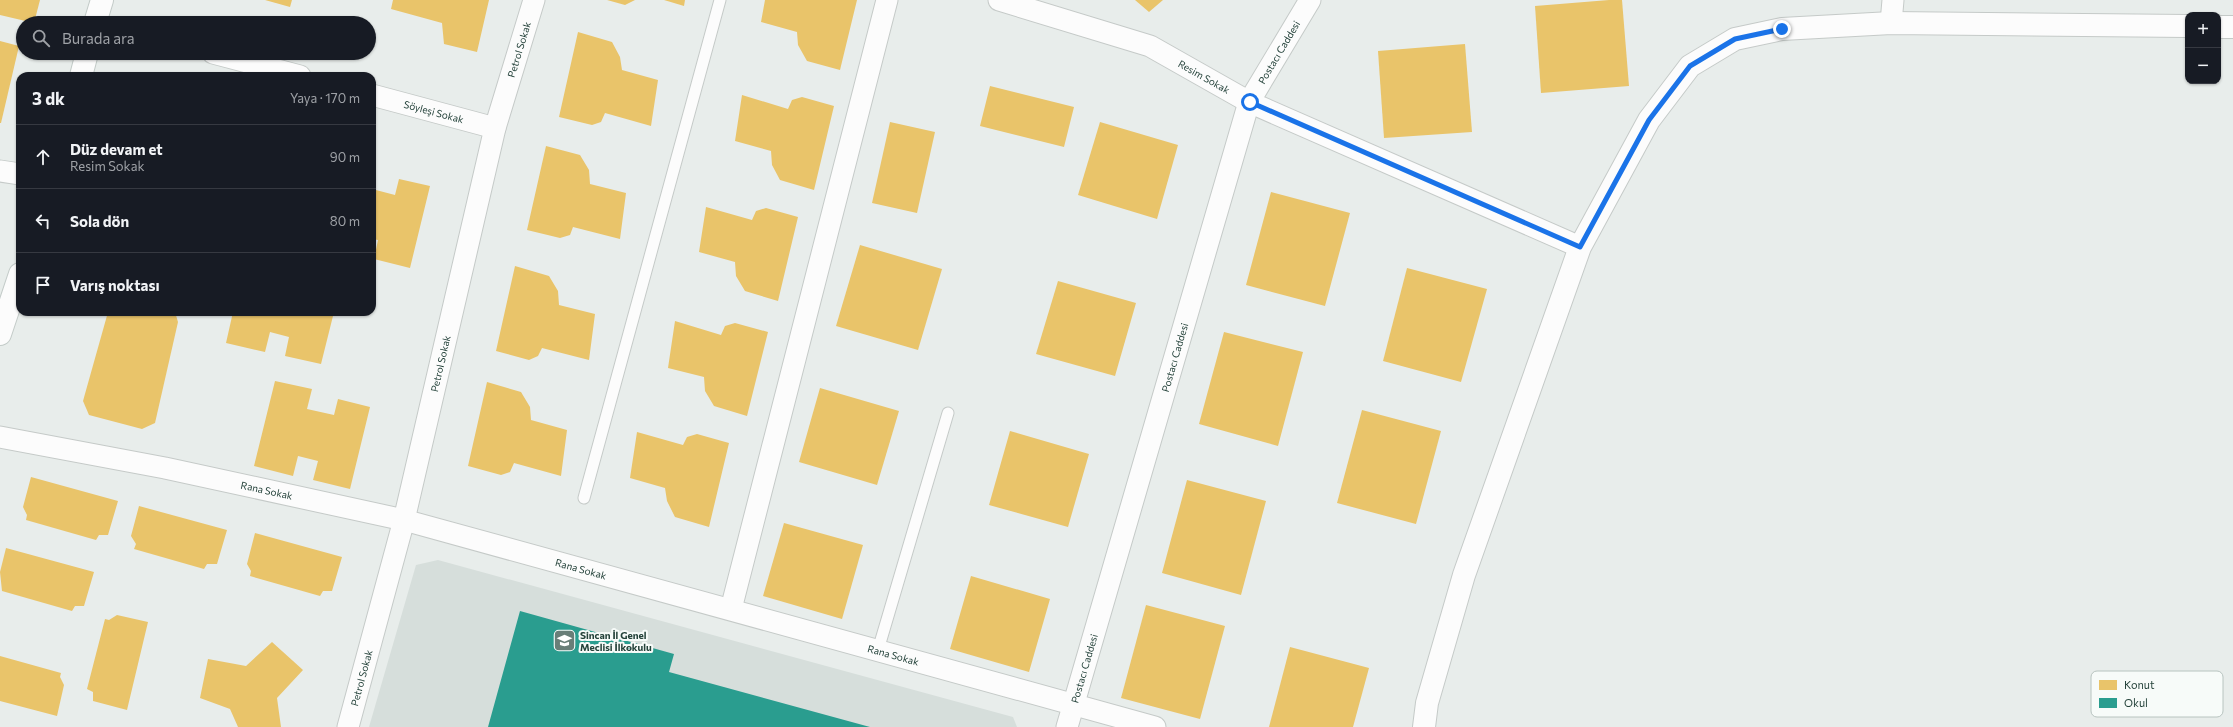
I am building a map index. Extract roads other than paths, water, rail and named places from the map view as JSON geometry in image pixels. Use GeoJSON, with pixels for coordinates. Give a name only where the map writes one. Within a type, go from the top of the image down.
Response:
{"type":"FeatureCollection","features":[{"type":"Feature","properties":{"kind":"street"},"geometry":{"type":"LineString","coordinates":[[99,16],[102,0]]}},
{"type":"Feature","properties":{"kind":"street","name":"Petrol Sokak"},"geometry":{"type":"LineString","coordinates":[[348,727],[404,520],[495,128],[534,0]]}},
{"type":"Feature","properties":{"kind":"street"},"geometry":{"type":"LineString","coordinates":[[731,609],[887,0]]}},
{"type":"Feature","properties":{"kind":"street","name":"Resim Sokak"},"geometry":{"type":"LineString","coordinates":[[999,0],[1150,46],[1250,102],[1580,247]]}},
{"type":"Feature","properties":{"kind":"street","name":"Postacı Caddesi"},"geometry":{"type":"LineString","coordinates":[[1067,727],[1250,102],[1310,0]]}},
{"type":"Feature","properties":{"kind":"street"},"geometry":{"type":"LineString","coordinates":[[1891,22],[1893,0]]}},
{"type":"Feature","properties":{"kind":"street"},"geometry":{"type":"LineString","coordinates":[[1424,727],[1427,703],[1464,575],[1580,247],[1649,120],[1690,66],[1735,39],[1782,29],[1891,22],[2185,26]]}},
{"type":"Feature","properties":{"kind":"street"},"geometry":{"type":"LineString","coordinates":[[2221,27],[2233,27]]}},
{"type":"Feature","properties":{"kind":"street"},"geometry":{"type":"LineString","coordinates":[[82,72],[85,60]]}},
{"type":"Feature","properties":{"kind":"street"},"geometry":{"type":"LineString","coordinates":[[239,60],[285,72]]}},
{"type":"Feature","properties":{"kind":"street","name":"Söyleşi Sokak"},"geometry":{"type":"LineString","coordinates":[[376,96],[495,128]]}},
{"type":"Feature","properties":{"kind":"street"},"geometry":{"type":"LineString","coordinates":[[0,171],[16,173]]}},
{"type":"Feature","properties":{"kind":"street"},"geometry":{"type":"LineString","coordinates":[[0,334],[16,286]]}},
{"type":"Feature","properties":{"kind":"street","name":"Rana Sokak"},"geometry":{"type":"LineString","coordinates":[[0,437],[165,468],[404,520],[1155,727]]}},
{"type":"Feature","properties":{"kind":"lane"},"geometry":{"type":"LineString","coordinates":[[584,498],[720,0]]}},
{"type":"Feature","properties":{"kind":"lane"},"geometry":{"type":"LineString","coordinates":[[878,650],[948,413]]}},
{"type":"Feature","properties":{"kind":"place","name":"Sincan İl Genel Meclisi İlkokulu"},"geometry":{"type":"Point","coordinates":[565,641]}}]}
